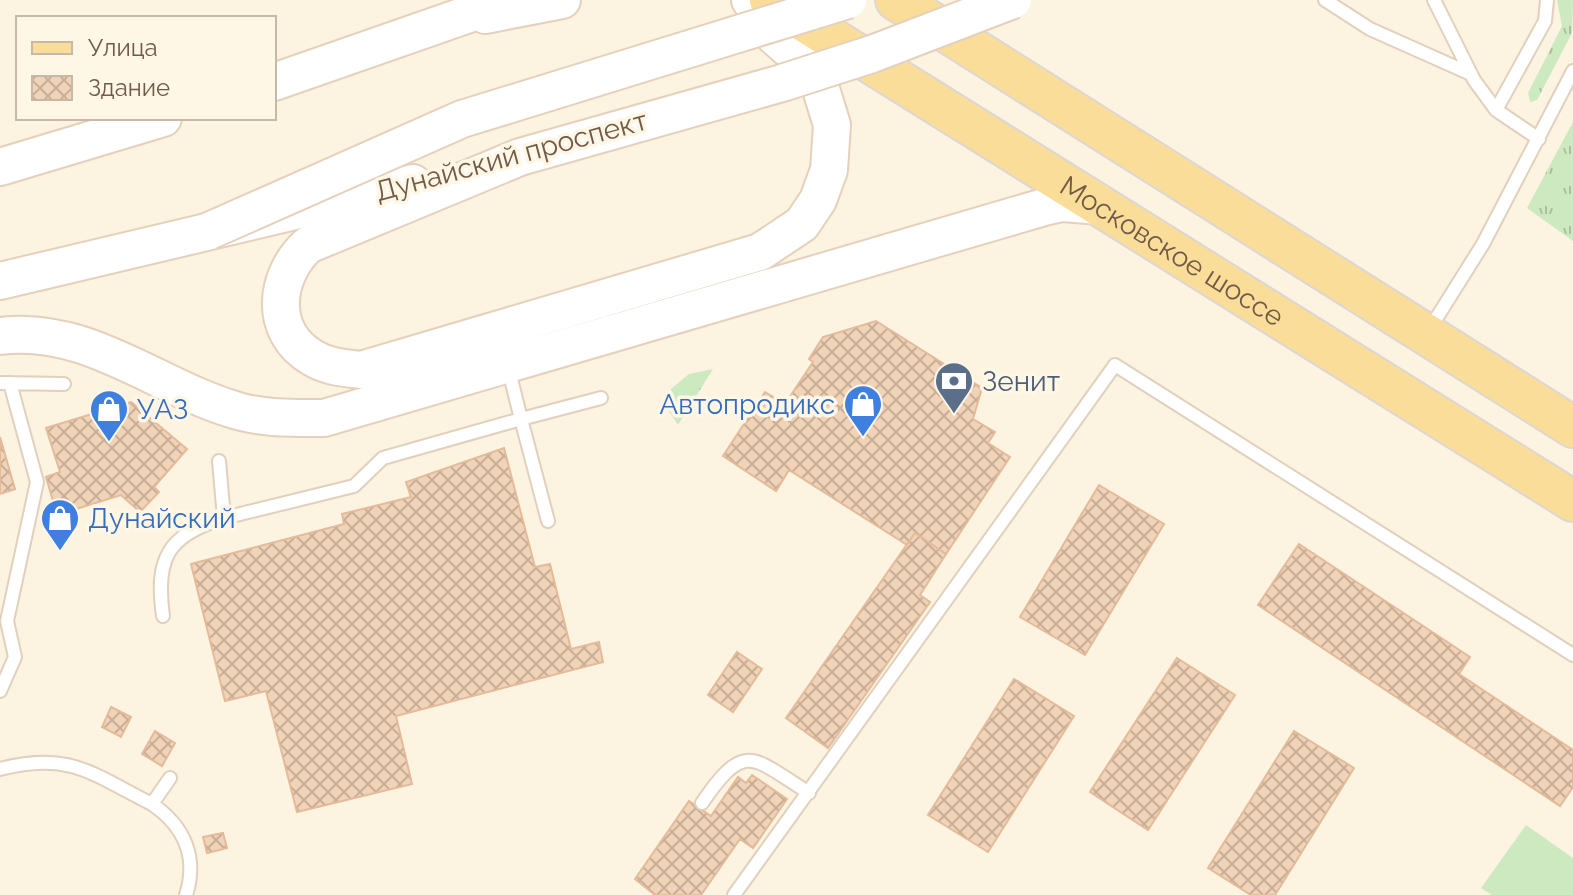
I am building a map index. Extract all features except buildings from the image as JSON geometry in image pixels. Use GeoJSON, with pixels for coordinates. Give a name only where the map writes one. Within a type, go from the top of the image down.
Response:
{"type":"FeatureCollection","features":[{"type":"Feature","properties":{"kind":"main road"},"geometry":{"type":"LineString","coordinates":[[276,81],[509,0]]}},
{"type":"Feature","properties":{"kind":"main road"},"geometry":{"type":"LineString","coordinates":[[452,22],[562,0]]}},
{"type":"Feature","properties":{"kind":"main road"},"geometry":{"type":"LineString","coordinates":[[520,157],[308,245],[289,266],[279,297],[282,317],[298,346],[311,358],[334,367],[361,370],[760,252],[802,224],[818,200],[829,170],[830,112],[816,73],[774,36],[750,0]]}},
{"type":"Feature","properties":{"kind":"main road","name":"Московское шоссе"},"geometry":{"type":"LineString","coordinates":[[770,0],[1573,501]]}},
{"type":"Feature","properties":{"kind":"main road"},"geometry":{"type":"LineString","coordinates":[[209,231],[462,119],[848,0]]}},
{"type":"Feature","properties":{"kind":"main road"},"geometry":{"type":"LineString","coordinates":[[896,0],[1573,427]]}},
{"type":"Feature","properties":{"kind":"main road","name":"Дунайский проспект"},"geometry":{"type":"LineString","coordinates":[[0,281],[520,157],[782,83],[872,54],[1013,0]]}},
{"type":"Feature","properties":{"kind":"main road"},"geometry":{"type":"LineString","coordinates":[[0,167],[156,120]]}},
{"type":"Feature","properties":{"kind":"main road"},"geometry":{"type":"LineString","coordinates":[[0,336],[16,334],[97,348],[199,397],[240,411],[280,417],[324,418],[1044,207],[1071,202],[1101,206]]}},
{"type":"Feature","properties":{"kind":"lane"},"geometry":{"type":"LineString","coordinates":[[1325,0],[1370,29],[1471,74]]}},
{"type":"Feature","properties":{"kind":"lane"},"geometry":{"type":"LineString","coordinates":[[1434,0],[1471,74],[1496,110],[1539,139]]}},
{"type":"Feature","properties":{"kind":"lane"},"geometry":{"type":"LineString","coordinates":[[1496,110],[1545,21],[1547,0]]}},
{"type":"Feature","properties":{"kind":"lane"},"geometry":{"type":"LineString","coordinates":[[1427,333],[1483,244],[1573,71]]}},
{"type":"Feature","properties":{"kind":"lane"},"geometry":{"type":"LineString","coordinates":[[507,364],[548,521]]}},
{"type":"Feature","properties":{"kind":"lane"},"geometry":{"type":"LineString","coordinates":[[734,895],[1115,365],[1573,655]]}},
{"type":"Feature","properties":{"kind":"lane"},"geometry":{"type":"LineString","coordinates":[[0,691],[15,657],[7,621],[37,482],[5,383],[64,384]]}},
{"type":"Feature","properties":{"kind":"lane"},"geometry":{"type":"LineString","coordinates":[[163,616],[159,586],[162,562],[176,542],[197,526],[354,486],[383,458],[601,398]]}},
{"type":"Feature","properties":{"kind":"lane"},"geometry":{"type":"LineString","coordinates":[[219,461],[224,518]]}},
{"type":"Feature","properties":{"kind":"lane"},"geometry":{"type":"LineString","coordinates":[[702,803],[722,773],[745,759],[757,760],[809,793]]}},
{"type":"Feature","properties":{"kind":"lane"},"geometry":{"type":"LineString","coordinates":[[0,769],[52,760],[80,767],[152,804],[171,817],[183,835],[191,864],[186,895]]}},
{"type":"Feature","properties":{"kind":"lane"},"geometry":{"type":"LineString","coordinates":[[152,804],[170,778]]}},
{"type":"Feature","properties":{"kind":"green space"},"geometry":{"type":"Polygon","coordinates":[[[1557,0],[1573,0],[1572,33],[1537,100],[1530,102],[1528,93],[1562,26],[1557,0]]]}},
{"type":"Feature","properties":{"kind":"green space"},"geometry":{"type":"Polygon","coordinates":[[[1573,122],[1573,241],[1527,208],[1573,122]]]}},
{"type":"Feature","properties":{"kind":"green space"},"geometry":{"type":"Polygon","coordinates":[[[713,369],[678,425],[669,411],[671,389],[689,374],[713,369]]]}},
{"type":"Feature","properties":{"kind":"green space"},"geometry":{"type":"Polygon","coordinates":[[[1526,825],[1573,858],[1573,895],[1492,895],[1481,888],[1526,825]]]}},
{"type":"Feature","properties":{"kind":"place","name":"Зенит"},"geometry":{"type":"Point","coordinates":[954,415]}},
{"type":"Feature","properties":{"kind":"place","name":"Автопродикс"},"geometry":{"type":"Point","coordinates":[863,438]}},
{"type":"Feature","properties":{"kind":"place","name":"УАЗ"},"geometry":{"type":"Point","coordinates":[109,443]}},
{"type":"Feature","properties":{"kind":"place","name":"Дунайский"},"geometry":{"type":"Point","coordinates":[60,552]}}]}
